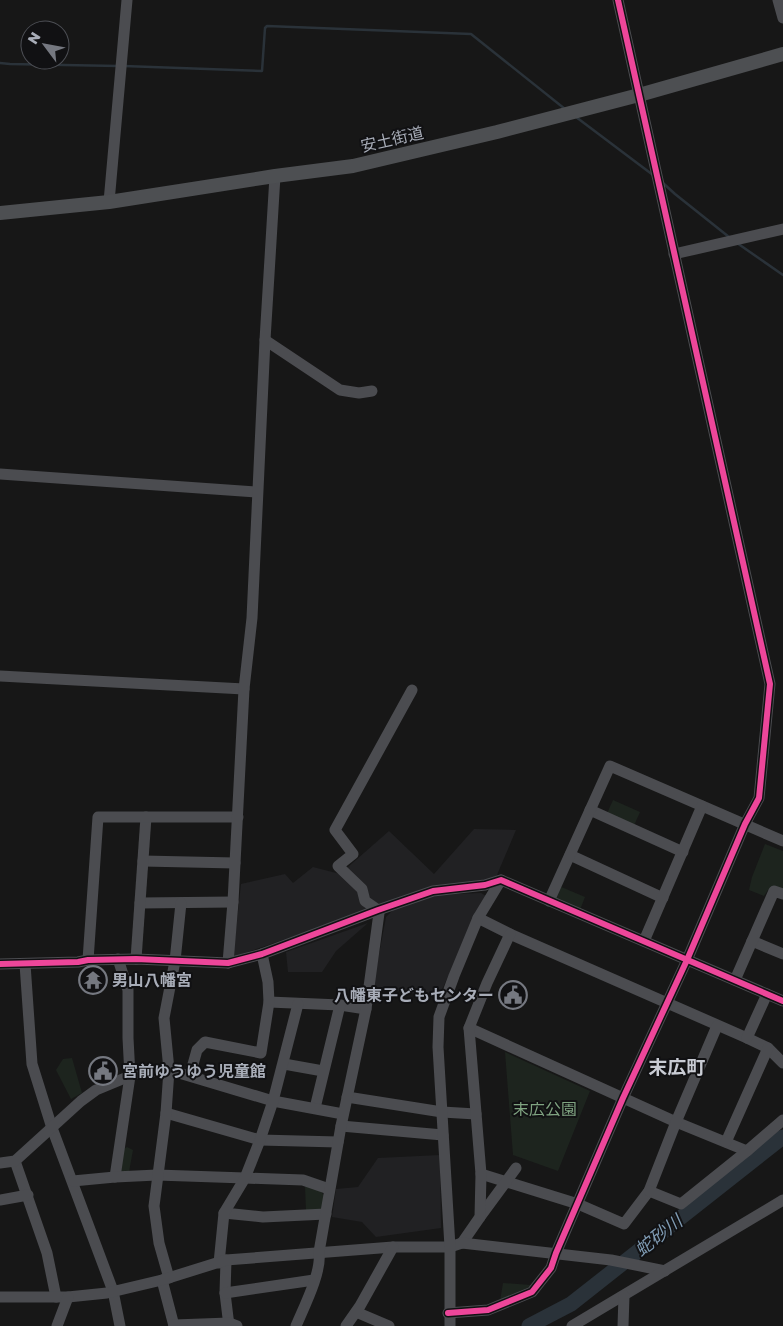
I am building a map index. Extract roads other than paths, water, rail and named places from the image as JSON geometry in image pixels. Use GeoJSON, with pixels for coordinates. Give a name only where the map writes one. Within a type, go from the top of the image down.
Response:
{"type":"FeatureCollection","features":[{"type":"Feature","properties":{"kind":"main road","name":"安土街道"},"geometry":{"type":"LineString","coordinates":[[0,213],[109,202],[352,166],[639,95],[783,54]]}},
{"type":"Feature","properties":{"kind":"street"},"geometry":{"type":"LineString","coordinates":[[109,202],[128,0]]}},
{"type":"Feature","properties":{"kind":"street"},"geometry":{"type":"LineString","coordinates":[[448,1313],[488,1310],[532,1292],[551,1268],[623,1098],[687,960],[745,824],[759,798],[770,684],[618,0]]}},
{"type":"Feature","properties":{"kind":"street"},"geometry":{"type":"LineString","coordinates":[[778,0],[783,18]]}},
{"type":"Feature","properties":{"kind":"street"},"geometry":{"type":"LineString","coordinates":[[228,963],[244,689],[252,618],[257,492],[275,176]]}},
{"type":"Feature","properties":{"kind":"street"},"geometry":{"type":"LineString","coordinates":[[674,254],[783,229]]}},
{"type":"Feature","properties":{"kind":"street"},"geometry":{"type":"LineString","coordinates":[[265,340],[340,390],[359,393],[372,391]]}},
{"type":"Feature","properties":{"kind":"street"},"geometry":{"type":"LineString","coordinates":[[0,474],[257,492]]}},
{"type":"Feature","properties":{"kind":"street"},"geometry":{"type":"LineString","coordinates":[[0,676],[244,689]]}},
{"type":"Feature","properties":{"kind":"street"},"geometry":{"type":"LineString","coordinates":[[296,1326],[314,1280],[320,1258],[319,1252],[340,1126],[366,1009],[379,914],[378,910],[365,901],[362,889],[338,866],[354,854],[335,830],[412,690]]}},
{"type":"Feature","properties":{"kind":"street"},"geometry":{"type":"LineString","coordinates":[[549,901],[610,766],[783,841]]}},
{"type":"Feature","properties":{"kind":"street"},"geometry":{"type":"LineString","coordinates":[[644,942],[702,806]]}},
{"type":"Feature","properties":{"kind":"street"},"geometry":{"type":"LineString","coordinates":[[590,810],[682,852]]}},
{"type":"Feature","properties":{"kind":"street"},"geometry":{"type":"LineString","coordinates":[[88,960],[98,817],[238,817]]}},
{"type":"Feature","properties":{"kind":"street"},"geometry":{"type":"LineString","coordinates":[[136,959],[146,817]]}},
{"type":"Feature","properties":{"kind":"street"},"geometry":{"type":"LineString","coordinates":[[570,855],[663,898]]}},
{"type":"Feature","properties":{"kind":"street"},"geometry":{"type":"LineString","coordinates":[[143,861],[235,863]]}},
{"type":"Feature","properties":{"kind":"street"},"geometry":{"type":"LineString","coordinates":[[450,1326],[448,1313],[450,1247],[438,1047],[439,1017],[478,918],[501,880]]}},
{"type":"Feature","properties":{"kind":"street"},"geometry":{"type":"LineString","coordinates":[[0,964],[136,959],[228,963],[262,954],[433,891],[501,880],[783,1001]]}},
{"type":"Feature","properties":{"kind":"street"},"geometry":{"type":"LineString","coordinates":[[734,980],[774,890],[783,894]]}},
{"type":"Feature","properties":{"kind":"street"},"geometry":{"type":"LineString","coordinates":[[140,903],[233,902]]}},
{"type":"Feature","properties":{"kind":"street"},"geometry":{"type":"LineString","coordinates":[[181,903],[175,961],[164,1018],[169,1070],[166,1113],[154,1206],[174,1325],[232,1325],[225,1293],[223,1261],[224,1214],[245,1178],[274,1101],[298,1004]]}},
{"type":"Feature","properties":{"kind":"street"},"geometry":{"type":"LineString","coordinates":[[478,918],[510,934],[747,1038],[768,1048],[783,1063]]}},
{"type":"Feature","properties":{"kind":"street"},"geometry":{"type":"LineString","coordinates":[[480,1217],[481,1174],[469,1028],[510,934]]}},
{"type":"Feature","properties":{"kind":"street"},"geometry":{"type":"LineString","coordinates":[[752,941],[783,954]]}},
{"type":"Feature","properties":{"kind":"street"},"geometry":{"type":"LineString","coordinates":[[190,1075],[196,1050],[205,1042],[262,1053],[269,1002],[268,982],[262,954]]}},
{"type":"Feature","properties":{"kind":"street"},"geometry":{"type":"LineString","coordinates":[[115,1177],[130,1076],[128,990],[118,960]]}},
{"type":"Feature","properties":{"kind":"street"},"geometry":{"type":"LineString","coordinates":[[25,964],[32,1064],[52,1128],[113,1291],[120,1326]]}},
{"type":"Feature","properties":{"kind":"street"},"geometry":{"type":"LineString","coordinates":[[747,1038],[767,994]]}},
{"type":"Feature","properties":{"kind":"street"},"geometry":{"type":"LineString","coordinates":[[269,1002],[340,1005],[366,1009]]}},
{"type":"Feature","properties":{"kind":"street"},"geometry":{"type":"LineString","coordinates":[[315,1108],[340,1005]]}},
{"type":"Feature","properties":{"kind":"street"},"geometry":{"type":"LineString","coordinates":[[481,1174],[578,1204],[624,1224],[649,1191],[717,1026]]}},
{"type":"Feature","properties":{"kind":"street"},"geometry":{"type":"LineString","coordinates":[[469,1028],[676,1122],[747,1151]]}},
{"type":"Feature","properties":{"kind":"street"},"geometry":{"type":"LineString","coordinates":[[726,1142],[768,1048]]}},
{"type":"Feature","properties":{"kind":"street"},"geometry":{"type":"LineString","coordinates":[[284,1064],[323,1071]]}},
{"type":"Feature","properties":{"kind":"street"},"geometry":{"type":"LineString","coordinates":[[0,1164],[15,1161],[81,1101],[96,1090],[137,1073],[169,1070],[274,1101],[343,1114]]}},
{"type":"Feature","properties":{"kind":"street"},"geometry":{"type":"LineString","coordinates":[[347,1097],[442,1112],[476,1114]]}},
{"type":"Feature","properties":{"kind":"street"},"geometry":{"type":"LineString","coordinates":[[166,1113],[260,1140],[338,1142]]}},
{"type":"Feature","properties":{"kind":"street"},"geometry":{"type":"LineString","coordinates":[[649,1191],[681,1204],[783,1120]]}},
{"type":"Feature","properties":{"kind":"street"},"geometry":{"type":"LineString","coordinates":[[340,1126],[443,1135]]}},
{"type":"Feature","properties":{"kind":"street"},"geometry":{"type":"LineString","coordinates":[[15,1161],[47,1253],[56,1297]]}},
{"type":"Feature","properties":{"kind":"street"},"geometry":{"type":"LineString","coordinates":[[462,1243],[516,1168]]}},
{"type":"Feature","properties":{"kind":"street"},"geometry":{"type":"LineString","coordinates":[[73,1181],[157,1175],[304,1180],[329,1189]]}},
{"type":"Feature","properties":{"kind":"street"},"geometry":{"type":"LineString","coordinates":[[0,1200],[28,1195]]}},
{"type":"Feature","properties":{"kind":"street"},"geometry":{"type":"LineString","coordinates":[[572,1326],[783,1200]]}},
{"type":"Feature","properties":{"kind":"street"},"geometry":{"type":"LineString","coordinates":[[224,1214],[263,1217],[326,1214]]}},
{"type":"Feature","properties":{"kind":"street"},"geometry":{"type":"LineString","coordinates":[[0,1297],[68,1297],[113,1291],[166,1279],[223,1261],[393,1247],[450,1247],[462,1243],[611,1260],[665,1271]]}},
{"type":"Feature","properties":{"kind":"street"},"geometry":{"type":"LineString","coordinates":[[346,1326],[393,1247]]}},
{"type":"Feature","properties":{"kind":"street"},"geometry":{"type":"LineString","coordinates":[[225,1293],[314,1280]]}},
{"type":"Feature","properties":{"kind":"street"},"geometry":{"type":"LineString","coordinates":[[623,1326],[624,1296]]}},
{"type":"Feature","properties":{"kind":"street"},"geometry":{"type":"LineString","coordinates":[[57,1326],[68,1297]]}},
{"type":"Feature","properties":{"kind":"street"},"geometry":{"type":"LineString","coordinates":[[356,1312],[389,1326]]}},
{"type":"Feature","properties":{"kind":"waterway"},"geometry":{"type":"LineString","coordinates":[[124,66],[262,71],[265,28],[267,26],[471,34],[565,109]]}},
{"type":"Feature","properties":{"kind":"waterway"},"geometry":{"type":"LineString","coordinates":[[0,63],[118,66]]}},
{"type":"Feature","properties":{"kind":"waterway"},"geometry":{"type":"LineString","coordinates":[[576,117],[653,175]]}},
{"type":"Feature","properties":{"kind":"waterway"},"geometry":{"type":"LineString","coordinates":[[663,183],[729,237]]}},
{"type":"Feature","properties":{"kind":"waterway"},"geometry":{"type":"LineString","coordinates":[[737,243],[783,275]]}},
{"type":"Feature","properties":{"kind":"waterway","name":"蛇砂川"},"geometry":{"type":"LineString","coordinates":[[529,1326],[571,1304],[783,1137]]}},
{"type":"Feature","properties":{"kind":"place","name":"男山八幡宮"},"geometry":{"type":"Point","coordinates":[93,980]}},
{"type":"Feature","properties":{"kind":"place","name":"八幡東子どもセンター"},"geometry":{"type":"Point","coordinates":[513,995]}},
{"type":"Feature","properties":{"kind":"place","name":"宮前ゆうゆう児童館"},"geometry":{"type":"Point","coordinates":[103,1071]}},
{"type":"Feature","properties":{"kind":"district","name":"末広町"},"geometry":{"type":"Point","coordinates":[677,1066]}},
{"type":"Feature","properties":{"kind":"park label","name":"末広公園"},"geometry":{"type":"Point","coordinates":[545,1109]}}]}
